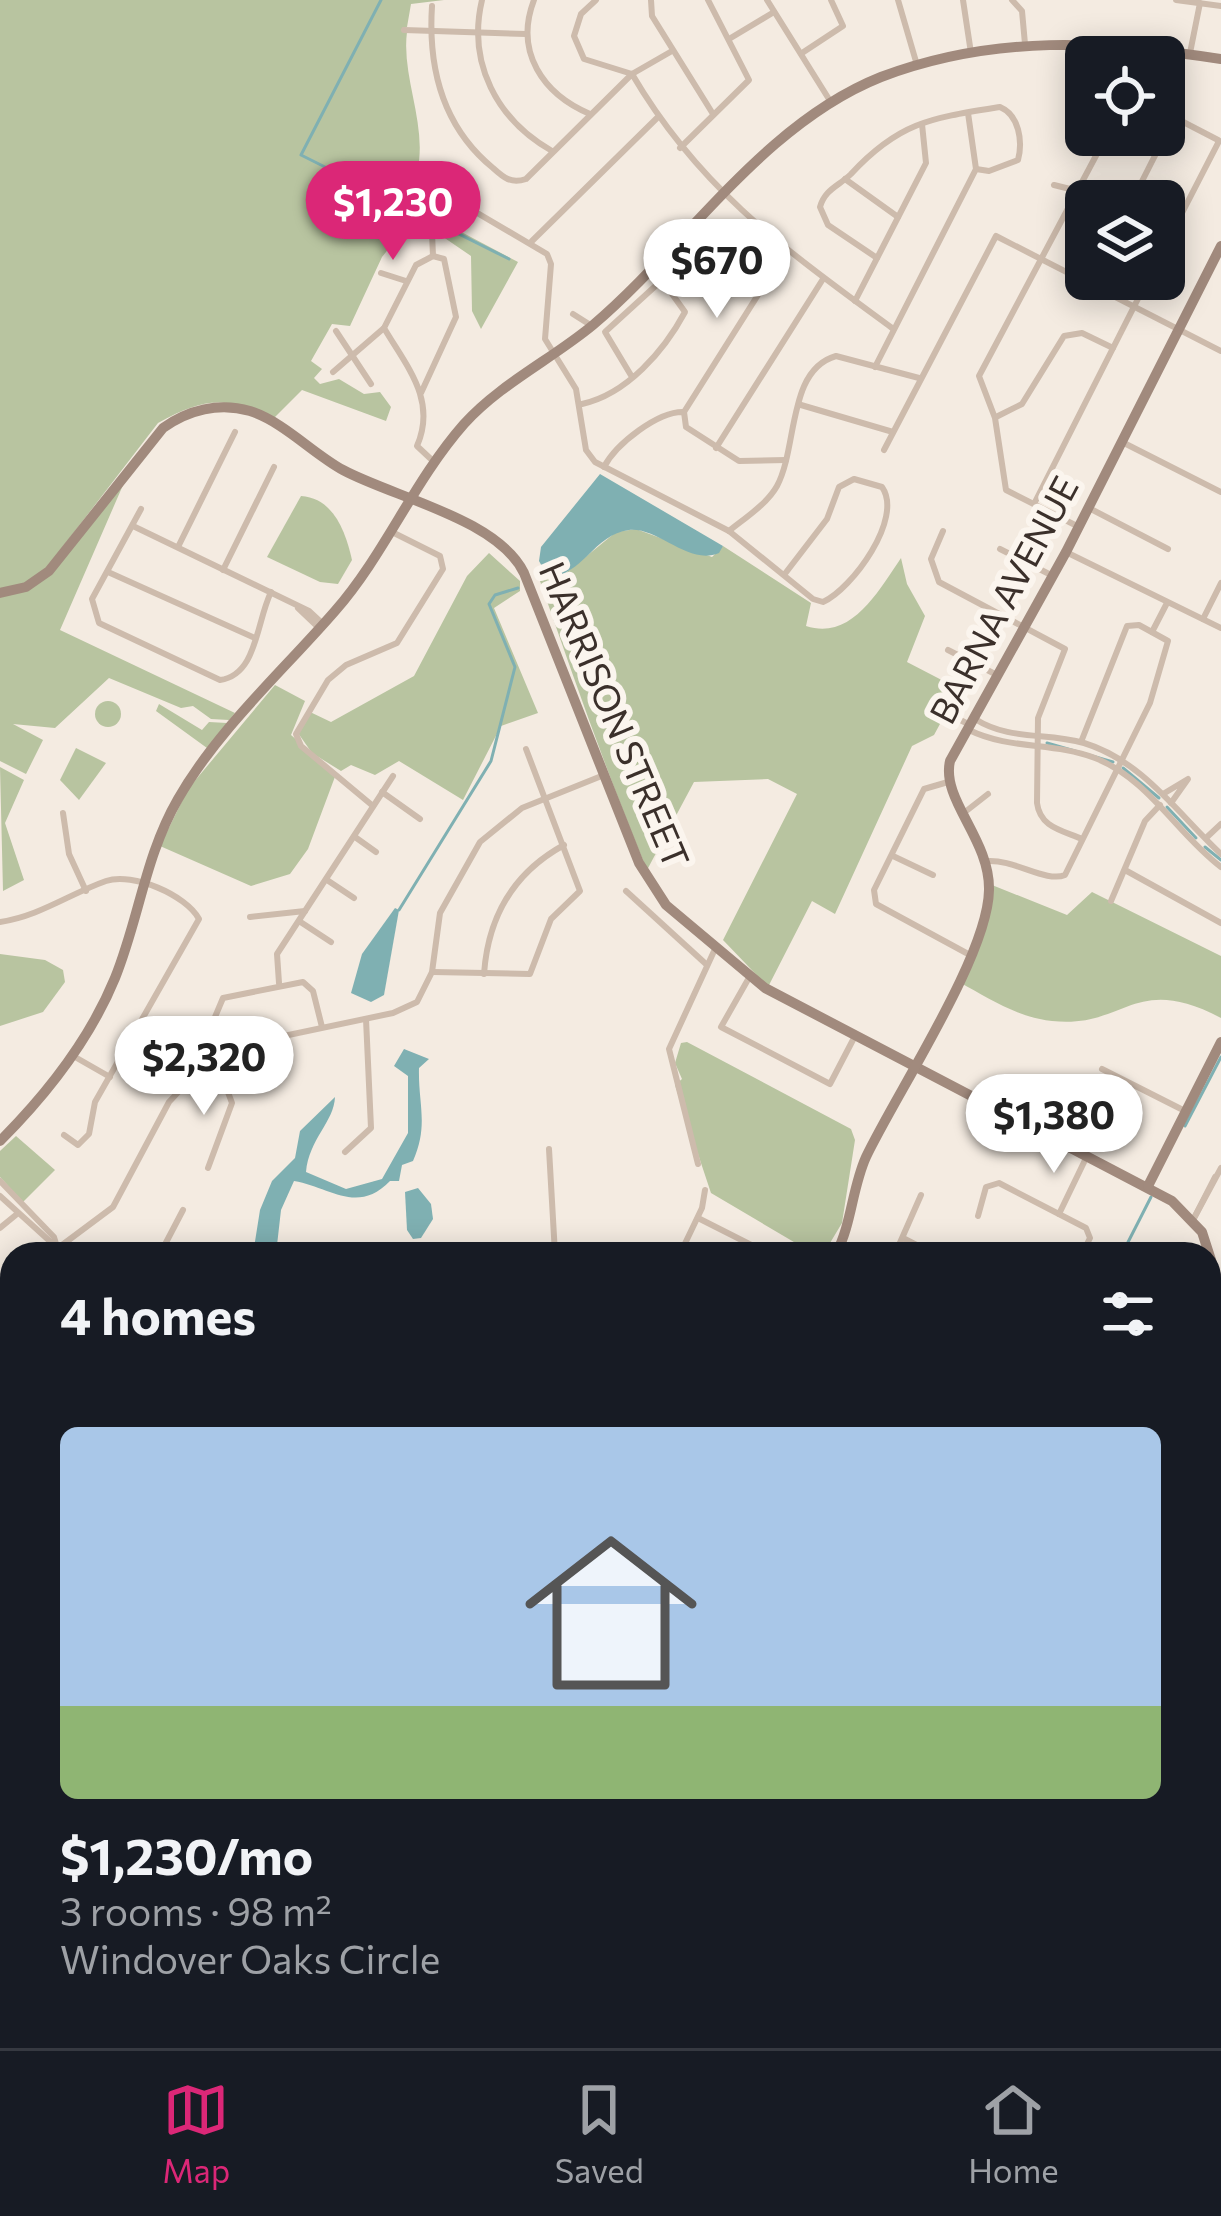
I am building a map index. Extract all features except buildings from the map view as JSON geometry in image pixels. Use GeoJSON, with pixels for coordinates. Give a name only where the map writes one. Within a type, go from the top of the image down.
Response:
{"type":"FeatureCollection","features":[{"type":"Feature","properties":{"kind":"street"},"geometry":{"type":"LineString","coordinates":[[482,0],[477,33],[492,94],[521,130],[552,151]]}},
{"type":"Feature","properties":{"kind":"street"},"geometry":{"type":"LineString","coordinates":[[534,0],[526,34],[537,73],[548,88],[590,114]]}},
{"type":"Feature","properties":{"kind":"street"},"geometry":{"type":"LineString","coordinates":[[596,0],[580,14],[574,36],[577,49],[597,65],[632,74],[679,149],[725,196],[766,228],[784,252],[892,328]]}},
{"type":"Feature","properties":{"kind":"street"},"geometry":{"type":"LineString","coordinates":[[652,0],[652,16],[713,114]]}},
{"type":"Feature","properties":{"kind":"street"},"geometry":{"type":"LineString","coordinates":[[679,149],[749,80],[709,0]]}},
{"type":"Feature","properties":{"kind":"street"},"geometry":{"type":"LineString","coordinates":[[767,0],[832,104]]}},
{"type":"Feature","properties":{"kind":"street"},"geometry":{"type":"LineString","coordinates":[[802,53],[843,26],[831,0]]}},
{"type":"Feature","properties":{"kind":"street"},"geometry":{"type":"LineString","coordinates":[[898,0],[917,65]]}},
{"type":"Feature","properties":{"kind":"street"},"geometry":{"type":"LineString","coordinates":[[963,0],[971,53]]}},
{"type":"Feature","properties":{"kind":"street"},"geometry":{"type":"LineString","coordinates":[[1012,0],[1022,11],[1025,44]]}},
{"type":"Feature","properties":{"kind":"street"},"geometry":{"type":"LineString","coordinates":[[1176,0],[1221,6]]}},
{"type":"Feature","properties":{"kind":"street"},"geometry":{"type":"LineString","coordinates":[[1190,55],[1200,3]]}},
{"type":"Feature","properties":{"kind":"street"},"geometry":{"type":"LineString","coordinates":[[432,6],[434,69],[448,112],[486,163],[518,182],[632,74],[672,51]]}},
{"type":"Feature","properties":{"kind":"street"},"geometry":{"type":"LineString","coordinates":[[729,39],[774,12]]}},
{"type":"Feature","properties":{"kind":"street"},"geometry":{"type":"LineString","coordinates":[[404,29],[526,34]]}},
{"type":"Feature","properties":{"kind":"street"},"geometry":{"type":"LineString","coordinates":[[0,1141],[71,1055],[116,976],[141,885],[188,783],[356,584],[433,461],[482,406],[592,326],[792,132],[832,104],[917,65],[1025,44],[1065,41]]}},
{"type":"Feature","properties":{"kind":"street"},"geometry":{"type":"LineString","coordinates":[[1185,55],[1221,59]]}},
{"type":"Feature","properties":{"kind":"street"},"geometry":{"type":"LineString","coordinates":[[877,258],[822,216],[823,197],[875,144],[922,123],[968,112],[1009,111],[1021,151],[1011,167],[976,170]]}},
{"type":"Feature","properties":{"kind":"street"},"geometry":{"type":"LineString","coordinates":[[875,367],[976,170],[968,112]]}},
{"type":"Feature","properties":{"kind":"street"},"geometry":{"type":"LineString","coordinates":[[532,241],[657,118]]}},
{"type":"Feature","properties":{"kind":"street"},"geometry":{"type":"LineString","coordinates":[[855,301],[927,159],[922,123]]}},
{"type":"Feature","properties":{"kind":"street"},"geometry":{"type":"LineString","coordinates":[[1185,124],[1220,141],[1185,208]]}},
{"type":"Feature","properties":{"kind":"street"},"geometry":{"type":"LineString","coordinates":[[844,179],[898,217]]}},
{"type":"Feature","properties":{"kind":"street"},"geometry":{"type":"LineString","coordinates":[[428,184],[532,241],[551,264],[543,329],[581,404],[586,450],[604,467],[729,531],[784,574],[823,602],[835,597],[875,543],[889,506],[882,488],[854,479],[838,487],[827,519],[784,574]]}},
{"type":"Feature","properties":{"kind":"street"},"geometry":{"type":"LineString","coordinates":[[1054,185],[1065,188]]}},
{"type":"Feature","properties":{"kind":"street"},"geometry":{"type":"LineString","coordinates":[[1065,216],[981,369],[980,389],[994,418],[1006,490],[1078,527]]}},
{"type":"Feature","properties":{"kind":"street"},"geometry":{"type":"LineString","coordinates":[[431,233],[433,256]]}},
{"type":"Feature","properties":{"kind":"street"},"geometry":{"type":"LineString","coordinates":[[884,450],[996,236],[1065,270]]}},
{"type":"Feature","properties":{"kind":"street","name":"BARNA AVENUE"},"geometry":{"type":"LineString","coordinates":[[840,1242],[865,1160],[986,917],[987,861],[949,782],[950,761],[1066,552],[1221,246]]}},
{"type":"Feature","properties":{"kind":"street"},"geometry":{"type":"LineString","coordinates":[[784,252],[684,412],[686,427],[739,461],[786,460]]}},
{"type":"Feature","properties":{"kind":"street"},"geometry":{"type":"LineString","coordinates":[[332,372],[384,328],[416,265],[433,256],[444,259],[456,317],[422,393]]}},
{"type":"Feature","properties":{"kind":"street"},"geometry":{"type":"LineString","coordinates":[[381,273],[406,281]]}},
{"type":"Feature","properties":{"kind":"street"},"geometry":{"type":"LineString","coordinates":[[716,448],[823,279]]}},
{"type":"Feature","properties":{"kind":"street"},"geometry":{"type":"LineString","coordinates":[[581,404],[603,399],[632,376],[663,348],[685,312],[662,280],[606,330],[632,376]]}},
{"type":"Feature","properties":{"kind":"street"},"geometry":{"type":"LineString","coordinates":[[1120,300],[1221,351]]}},
{"type":"Feature","properties":{"kind":"street"},"geometry":{"type":"LineString","coordinates":[[1034,504],[1137,300]]}},
{"type":"Feature","properties":{"kind":"street"},"geometry":{"type":"LineString","coordinates":[[573,314],[592,326]]}},
{"type":"Feature","properties":{"kind":"street"},"geometry":{"type":"LineString","coordinates":[[384,328],[422,393],[428,414],[417,446],[433,461]]}},
{"type":"Feature","properties":{"kind":"street"},"geometry":{"type":"LineString","coordinates":[[335,331],[371,383]]}},
{"type":"Feature","properties":{"kind":"street"},"geometry":{"type":"LineString","coordinates":[[994,418],[1022,404],[1064,336],[1082,333],[1114,348]]}},
{"type":"Feature","properties":{"kind":"street"},"geometry":{"type":"LineString","coordinates":[[729,531],[776,488],[808,374],[826,359],[836,356],[920,379]]}},
{"type":"Feature","properties":{"kind":"street"},"geometry":{"type":"LineString","coordinates":[[801,405],[892,432]]}},
{"type":"Feature","properties":{"kind":"street","name":"HARRISON STREET"},"geometry":{"type":"LineString","coordinates":[[0,593],[39,580],[150,440],[176,419],[202,410],[251,412],[345,471],[409,496],[503,545],[520,563],[656,892],[716,947],[750,976],[855,1036],[1148,1186],[1193,1220]]}},
{"type":"Feature","properties":{"kind":"street"},"geometry":{"type":"LineString","coordinates":[[604,467],[611,453],[670,412],[684,412]]}},
{"type":"Feature","properties":{"kind":"street"},"geometry":{"type":"LineString","coordinates":[[178,547],[236,432]]}},
{"type":"Feature","properties":{"kind":"street"},"geometry":{"type":"LineString","coordinates":[[1122,442],[1221,492]]}},
{"type":"Feature","properties":{"kind":"street"},"geometry":{"type":"LineString","coordinates":[[223,570],[274,467]]}},
{"type":"Feature","properties":{"kind":"street"},"geometry":{"type":"LineString","coordinates":[[1089,508],[1168,549]]}},
{"type":"Feature","properties":{"kind":"street"},"geometry":{"type":"LineString","coordinates":[[141,509],[91,608],[99,622],[220,680],[241,672],[271,592]]}},
{"type":"Feature","properties":{"kind":"street"},"geometry":{"type":"LineString","coordinates":[[133,526],[271,592],[321,626]]}},
{"type":"Feature","properties":{"kind":"street"},"geometry":{"type":"LineString","coordinates":[[373,806],[301,746],[296,734],[328,680],[346,665],[398,644],[444,567],[437,554],[389,530]]}},
{"type":"Feature","properties":{"kind":"street"},"geometry":{"type":"LineString","coordinates":[[943,531],[931,559],[936,579],[1066,653],[1044,702],[1036,736],[1039,817],[1082,838]]}},
{"type":"Feature","properties":{"kind":"street"},"geometry":{"type":"LineString","coordinates":[[1000,549],[1053,576]]}},
{"type":"Feature","properties":{"kind":"street"},"geometry":{"type":"LineString","coordinates":[[1066,552],[1221,628]]}},
{"type":"Feature","properties":{"kind":"street"},"geometry":{"type":"LineString","coordinates":[[108,572],[255,638]]}},
{"type":"Feature","properties":{"kind":"street"},"geometry":{"type":"LineString","coordinates":[[1203,619],[1221,583]]}},
{"type":"Feature","properties":{"kind":"street"},"geometry":{"type":"LineString","coordinates":[[1152,632],[1167,602]]}},
{"type":"Feature","properties":{"kind":"street"},"geometry":{"type":"LineString","coordinates":[[987,861],[1009,860],[1058,880],[1150,703],[1170,647],[1152,632],[1126,626],[1081,742]]}},
{"type":"Feature","properties":{"kind":"street"},"geometry":{"type":"LineString","coordinates":[[948,650],[1000,677]]}},
{"type":"Feature","properties":{"kind":"street"},"geometry":{"type":"LineString","coordinates":[[951,715],[996,742],[1078,753],[1116,769],[1160,805],[1221,867]]}},
{"type":"Feature","properties":{"kind":"street"},"geometry":{"type":"LineString","coordinates":[[972,725],[1081,742],[1120,760],[1221,854]]}},
{"type":"Feature","properties":{"kind":"street"},"geometry":{"type":"LineString","coordinates":[[432,972],[526,976],[551,920],[580,888],[526,748]]}},
{"type":"Feature","properties":{"kind":"street"},"geometry":{"type":"LineString","coordinates":[[66,1242],[113,1208],[176,1092],[218,1061],[260,1041],[410,1007],[432,972],[437,920],[461,869],[493,828],[545,796],[604,775]]}},
{"type":"Feature","properties":{"kind":"street"},"geometry":{"type":"LineString","coordinates":[[279,983],[275,960],[394,776]]}},
{"type":"Feature","properties":{"kind":"street"},"geometry":{"type":"LineString","coordinates":[[949,782],[924,789],[874,890],[875,904],[970,955]]}},
{"type":"Feature","properties":{"kind":"street"},"geometry":{"type":"LineString","coordinates":[[382,792],[420,819]]}},
{"type":"Feature","properties":{"kind":"street"},"geometry":{"type":"LineString","coordinates":[[965,812],[988,794]]}},
{"type":"Feature","properties":{"kind":"street"},"geometry":{"type":"LineString","coordinates":[[1111,901],[1145,821],[1167,799]]}},
{"type":"Feature","properties":{"kind":"street"},"geometry":{"type":"LineString","coordinates":[[63,813],[69,854],[86,891]]}},
{"type":"Feature","properties":{"kind":"street"},"geometry":{"type":"LineString","coordinates":[[1198,847],[1221,824]]}},
{"type":"Feature","properties":{"kind":"street"},"geometry":{"type":"LineString","coordinates":[[355,837],[376,852]]}},
{"type":"Feature","properties":{"kind":"street"},"geometry":{"type":"LineString","coordinates":[[484,974],[488,935],[514,883],[534,862],[564,845]]}},
{"type":"Feature","properties":{"kind":"street"},"geometry":{"type":"LineString","coordinates":[[892,855],[933,875]]}},
{"type":"Feature","properties":{"kind":"street"},"geometry":{"type":"LineString","coordinates":[[1124,870],[1221,923]]}},
{"type":"Feature","properties":{"kind":"street"},"geometry":{"type":"LineString","coordinates":[[0,922],[24,919],[108,880],[141,885],[187,904],[199,926],[173,956],[94,1105],[88,1137],[73,1145],[64,1135]]}},
{"type":"Feature","properties":{"kind":"street"},"geometry":{"type":"LineString","coordinates":[[326,880],[354,898]]}},
{"type":"Feature","properties":{"kind":"street"},"geometry":{"type":"LineString","coordinates":[[626,891],[708,963]]}},
{"type":"Feature","properties":{"kind":"street"},"geometry":{"type":"LineString","coordinates":[[250,917],[305,911]]}},
{"type":"Feature","properties":{"kind":"street"},"geometry":{"type":"LineString","coordinates":[[299,921],[332,942]]}},
{"type":"Feature","properties":{"kind":"street"},"geometry":{"type":"LineString","coordinates":[[698,1165],[669,1049],[716,947]]}},
{"type":"Feature","properties":{"kind":"street"},"geometry":{"type":"LineString","coordinates":[[750,976],[721,1027],[830,1084],[855,1036]]}},
{"type":"Feature","properties":{"kind":"street"},"geometry":{"type":"LineString","coordinates":[[208,1168],[232,1103],[207,1029],[223,998],[298,981],[311,987],[322,1027]]}},
{"type":"Feature","properties":{"kind":"street"},"geometry":{"type":"LineString","coordinates":[[345,1152],[371,1128],[366,1019]]}},
{"type":"Feature","properties":{"kind":"street"},"geometry":{"type":"LineString","coordinates":[[1148,1186],[1221,1042]]}},
{"type":"Feature","properties":{"kind":"street"},"geometry":{"type":"LineString","coordinates":[[71,1055],[110,1077]]}},
{"type":"Feature","properties":{"kind":"street"},"geometry":{"type":"LineString","coordinates":[[1102,1069],[1186,1112]]}},
{"type":"Feature","properties":{"kind":"street"},"geometry":{"type":"LineString","coordinates":[[549,1149],[554,1242]]}},
{"type":"Feature","properties":{"kind":"street"},"geometry":{"type":"LineString","coordinates":[[1059,1214],[1087,1156]]}},
{"type":"Feature","properties":{"kind":"street"},"geometry":{"type":"LineString","coordinates":[[1205,1242],[1193,1220],[1221,1168]]}},
{"type":"Feature","properties":{"kind":"street"},"geometry":{"type":"LineString","coordinates":[[0,1181],[47,1242]]}},
{"type":"Feature","properties":{"kind":"street"},"geometry":{"type":"LineString","coordinates":[[978,1216],[986,1187],[999,1183],[1086,1228],[1088,1242]]}},
{"type":"Feature","properties":{"kind":"street"},"geometry":{"type":"LineString","coordinates":[[686,1242],[705,1190]]}},
{"type":"Feature","properties":{"kind":"street"},"geometry":{"type":"LineString","coordinates":[[901,1242],[921,1195]]}},
{"type":"Feature","properties":{"kind":"street"},"geometry":{"type":"LineString","coordinates":[[0,1196],[21,1210]]}},
{"type":"Feature","properties":{"kind":"street"},"geometry":{"type":"LineString","coordinates":[[0,1228],[21,1210]]}},
{"type":"Feature","properties":{"kind":"street"},"geometry":{"type":"LineString","coordinates":[[166,1242],[182,1210]]}},
{"type":"Feature","properties":{"kind":"street"},"geometry":{"type":"LineString","coordinates":[[698,1218],[745,1242]]}},
{"type":"Feature","properties":{"kind":"street"},"geometry":{"type":"LineString","coordinates":[[903,1238],[911,1242]]}},
{"type":"Feature","properties":{"kind":"green space"},"geometry":{"type":"Polygon","coordinates":[[[0,0],[444,0],[411,4],[407,27],[402,28],[407,32],[420,155],[407,195],[418,209],[518,262],[481,329],[472,311],[471,256],[414,217],[382,257],[350,326],[332,324],[311,361],[322,369],[314,378],[320,384],[339,379],[364,394],[380,392],[391,407],[386,421],[302,390],[273,419],[228,403],[202,404],[174,415],[158,423],[38,579],[0,591],[0,0]]]}},
{"type":"Feature","properties":{"kind":"green space"},"geometry":{"type":"Polygon","coordinates":[[[130,469],[60,630],[235,713],[229,720],[211,719],[193,706],[181,708],[109,678],[55,728],[13,724],[43,740],[26,774],[0,761],[0,596],[39,583],[130,469]]]}},
{"type":"Feature","properties":{"kind":"green space"},"geometry":{"type":"Polygon","coordinates":[[[301,496],[322,503],[342,528],[352,560],[338,584],[320,582],[267,557],[301,496]]]}},
{"type":"Feature","properties":{"kind":"green space"},"geometry":{"type":"Polygon","coordinates":[[[636,529],[712,557],[723,546],[811,603],[806,626],[822,629],[850,620],[862,610],[901,558],[907,584],[925,616],[907,662],[959,689],[934,735],[912,746],[835,914],[812,901],[768,987],[723,940],[797,794],[768,779],[694,782],[647,870],[540,581],[561,577],[616,532],[636,529]]]}},
{"type":"Feature","properties":{"kind":"green space"},"geometry":{"type":"Polygon","coordinates":[[[489,553],[520,581],[520,591],[494,608],[538,713],[501,726],[463,800],[399,761],[375,775],[351,765],[341,771],[312,753],[298,733],[308,711],[331,722],[414,676],[467,576],[489,553]]]}},
{"type":"Feature","properties":{"kind":"green space"},"geometry":{"type":"Polygon","coordinates":[[[275,685],[305,701],[291,735],[336,774],[308,849],[290,874],[251,886],[160,846],[188,789],[275,685]]]}},
{"type":"Feature","properties":{"kind":"green space"},"geometry":{"type":"Polygon","coordinates":[[[108,701],[121,714],[108,727],[95,714],[108,701]]]}},
{"type":"Feature","properties":{"kind":"green space"},"geometry":{"type":"Polygon","coordinates":[[[159,704],[202,730],[209,722],[227,723],[207,748],[156,711],[159,704]]]}},
{"type":"Feature","properties":{"kind":"green space"},"geometry":{"type":"Polygon","coordinates":[[[76,748],[106,763],[79,800],[60,780],[76,748]]]}},
{"type":"Feature","properties":{"kind":"green space"},"geometry":{"type":"Polygon","coordinates":[[[0,767],[24,780],[5,823],[24,880],[3,891],[0,767]]]}},
{"type":"Feature","properties":{"kind":"green space"},"geometry":{"type":"Polygon","coordinates":[[[992,885],[1067,915],[1092,892],[1221,956],[1221,1018],[1168,1000],[1077,1021],[1052,1021],[1015,1011],[959,982],[992,885]]]}},
{"type":"Feature","properties":{"kind":"green space"},"geometry":{"type":"Polygon","coordinates":[[[0,954],[45,960],[63,970],[65,982],[43,1012],[0,1026],[0,954]]]}},
{"type":"Feature","properties":{"kind":"green space"},"geometry":{"type":"Polygon","coordinates":[[[687,1042],[851,1129],[855,1140],[842,1223],[831,1242],[794,1242],[711,1193],[675,1085],[682,1079],[675,1063],[681,1043],[687,1042]]]}},
{"type":"Feature","properties":{"kind":"green space"},"geometry":{"type":"Polygon","coordinates":[[[16,1136],[55,1170],[23,1202],[0,1177],[0,1151],[16,1136]]]}},
{"type":"Feature","properties":{"kind":"water"},"geometry":{"type":"Polygon","coordinates":[[[600,474],[723,546],[719,553],[696,554],[651,534],[629,530],[606,539],[570,570],[548,577],[539,561],[541,547],[600,474]]]}},
{"type":"Feature","properties":{"kind":"water"},"geometry":{"type":"Polygon","coordinates":[[[395,908],[399,910],[384,995],[371,1002],[351,993],[362,954],[395,908]]]}},
{"type":"Feature","properties":{"kind":"water"},"geometry":{"type":"Polygon","coordinates":[[[404,1049],[429,1059],[419,1068],[422,1125],[418,1148],[413,1161],[402,1165],[399,1181],[355,1198],[294,1181],[281,1210],[277,1242],[255,1242],[260,1210],[272,1181],[295,1158],[300,1131],[335,1097],[306,1172],[346,1189],[382,1179],[408,1133],[408,1076],[394,1066],[404,1049]]]}},
{"type":"Feature","properties":{"kind":"water"},"geometry":{"type":"Polygon","coordinates":[[[418,1188],[431,1204],[433,1219],[421,1238],[413,1239],[407,1230],[405,1192],[418,1188]]]}},
{"type":"Feature","properties":{"kind":"waterway"},"geometry":{"type":"LineString","coordinates":[[381,0],[301,155],[509,259]]}},
{"type":"Feature","properties":{"kind":"waterway"},"geometry":{"type":"LineString","coordinates":[[399,910],[491,761],[515,667],[489,604],[495,595],[518,588]]}},
{"type":"Feature","properties":{"kind":"waterway"},"geometry":{"type":"LineString","coordinates":[[1047,743],[1113,762]]}},
{"type":"Feature","properties":{"kind":"waterway"},"geometry":{"type":"LineString","coordinates":[[1123,768],[1159,798]]}},
{"type":"Feature","properties":{"kind":"waterway"},"geometry":{"type":"LineString","coordinates":[[1167,807],[1196,838]]}},
{"type":"Feature","properties":{"kind":"waterway"},"geometry":{"type":"LineString","coordinates":[[1205,847],[1221,860]]}},
{"type":"Feature","properties":{"kind":"waterway"},"geometry":{"type":"LineString","coordinates":[[1185,1126],[1221,1057]]}},
{"type":"Feature","properties":{"kind":"waterway"},"geometry":{"type":"LineString","coordinates":[[1128,1242],[1151,1197]]}}]}
